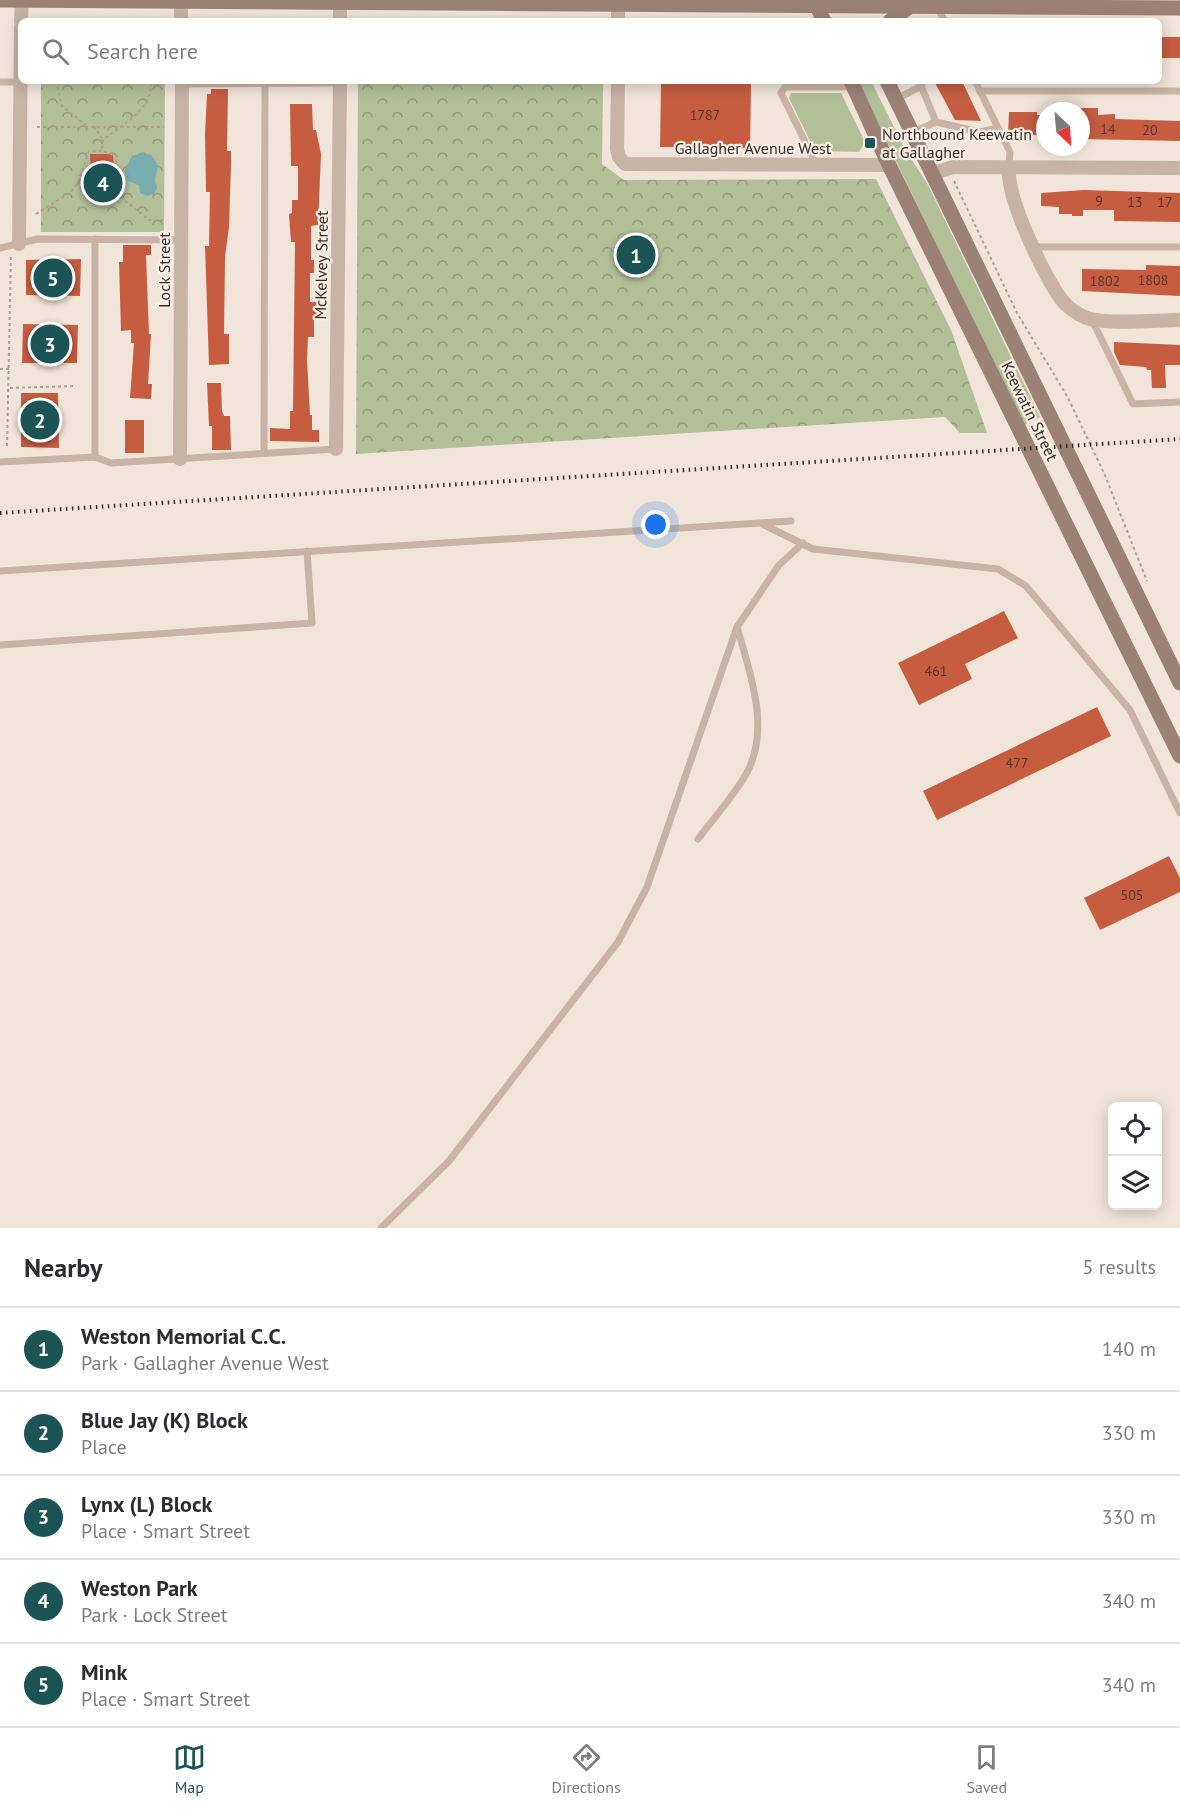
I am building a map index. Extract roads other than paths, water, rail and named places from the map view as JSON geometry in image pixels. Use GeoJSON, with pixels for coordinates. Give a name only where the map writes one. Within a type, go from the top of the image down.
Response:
{"type":"FeatureCollection","features":[{"type":"Feature","properties":{"kind":"main road"},"geometry":{"type":"LineString","coordinates":[[0,0],[816,3],[852,10],[909,14],[1180,8]]}},
{"type":"Feature","properties":{"kind":"main road"},"geometry":{"type":"LineString","coordinates":[[816,3],[823,18]]}},
{"type":"Feature","properties":{"kind":"main road","name":"Keewatin Street"},"geometry":{"type":"LineString","coordinates":[[853,84],[889,165],[1180,756]]}},
{"type":"Feature","properties":{"kind":"main road","name":"Keewatin Street"},"geometry":{"type":"LineString","coordinates":[[888,84],[934,173],[1180,683]]}},
{"type":"Feature","properties":{"kind":"street"},"geometry":{"type":"LineString","coordinates":[[21,18],[22,0]]}},
{"type":"Feature","properties":{"kind":"street"},"geometry":{"type":"LineString","coordinates":[[180,2],[181,18]]}},
{"type":"Feature","properties":{"kind":"street"},"geometry":{"type":"LineString","coordinates":[[340,3],[340,18]]}},
{"type":"Feature","properties":{"kind":"street"},"geometry":{"type":"LineString","coordinates":[[618,4],[618,18]]}},
{"type":"Feature","properties":{"kind":"street"},"geometry":{"type":"LineString","coordinates":[[15,245],[20,84]]}},
{"type":"Feature","properties":{"kind":"street","name":"Lock Street"},"geometry":{"type":"LineString","coordinates":[[180,459],[182,84]]}},
{"type":"Feature","properties":{"kind":"street","name":"McKelvey Street"},"geometry":{"type":"LineString","coordinates":[[336,449],[340,84]]}},
{"type":"Feature","properties":{"kind":"street","name":"Gallagher Avenue West"},"geometry":{"type":"LineString","coordinates":[[618,84],[619,157],[625,164],[889,165]]}},
{"type":"Feature","properties":{"kind":"street"},"geometry":{"type":"LineString","coordinates":[[934,173],[953,167],[1180,168]]}},
{"type":"Feature","properties":{"kind":"street"},"geometry":{"type":"LineString","coordinates":[[1010,167],[1008,179],[1014,205],[1062,300],[1075,311],[1092,320],[1180,320]]}},
{"type":"Feature","properties":{"kind":"lane"},"geometry":{"type":"LineString","coordinates":[[0,82],[18,82]]}},
{"type":"Feature","properties":{"kind":"lane"},"geometry":{"type":"LineString","coordinates":[[264,452],[265,84]]}},
{"type":"Feature","properties":{"kind":"lane"},"geometry":{"type":"LineString","coordinates":[[816,164],[781,93],[785,87],[853,84]]}},
{"type":"Feature","properties":{"kind":"lane"},"geometry":{"type":"LineString","coordinates":[[896,99],[918,84]]}},
{"type":"Feature","properties":{"kind":"lane"},"geometry":{"type":"LineString","coordinates":[[920,84],[936,122]]}},
{"type":"Feature","properties":{"kind":"lane"},"geometry":{"type":"LineString","coordinates":[[976,84],[1010,152],[1010,167]]}},
{"type":"Feature","properties":{"kind":"lane"},"geometry":{"type":"LineString","coordinates":[[980,91],[1180,91]]}},
{"type":"Feature","properties":{"kind":"lane"},"geometry":{"type":"LineString","coordinates":[[913,132],[936,122],[980,132],[998,128]]}},
{"type":"Feature","properties":{"kind":"lane"},"geometry":{"type":"LineString","coordinates":[[0,248],[38,239],[181,240]]}},
{"type":"Feature","properties":{"kind":"lane"},"geometry":{"type":"LineString","coordinates":[[95,458],[96,239]]}},
{"type":"Feature","properties":{"kind":"lane"},"geometry":{"type":"LineString","coordinates":[[1035,248],[1180,247]]}},
{"type":"Feature","properties":{"kind":"lane"},"geometry":{"type":"LineString","coordinates":[[1092,320],[1132,404],[1180,402]]}},
{"type":"Feature","properties":{"kind":"lane"},"geometry":{"type":"LineString","coordinates":[[0,462],[95,458],[111,463],[336,449]]}},
{"type":"Feature","properties":{"kind":"lane"},"geometry":{"type":"LineString","coordinates":[[0,571],[791,520]]}},
{"type":"Feature","properties":{"kind":"lane"},"geometry":{"type":"LineString","coordinates":[[760,523],[813,549],[998,569],[1013,576],[1026,586],[1130,710],[1180,813]]}},
{"type":"Feature","properties":{"kind":"lane"},"geometry":{"type":"LineString","coordinates":[[381,1228],[449,1161],[618,942],[647,887],[737,627],[779,565],[803,543]]}},
{"type":"Feature","properties":{"kind":"lane"},"geometry":{"type":"LineString","coordinates":[[0,645],[312,623],[307,551]]}},
{"type":"Feature","properties":{"kind":"lane"},"geometry":{"type":"LineString","coordinates":[[698,839],[746,774],[758,735],[756,698],[737,627]]}},
{"type":"Feature","properties":{"kind":"water"},"geometry":{"type":"Polygon","coordinates":[[[141,153],[151,155],[158,165],[155,180],[157,188],[154,194],[147,196],[140,193],[139,185],[127,181],[124,171],[132,156],[141,153]]]}},
{"type":"Feature","properties":{"kind":"railway"},"geometry":{"type":"LineString","coordinates":[[0,513],[1180,439]]}},
{"type":"Feature","properties":{"kind":"place","name":"Northbound Keewatin at Gallagher"},"geometry":{"type":"Point","coordinates":[870,143]}},
{"type":"Feature","properties":{"kind":"place","name":"Weston Park"},"geometry":{"type":"Point","coordinates":[103,183]}},
{"type":"Feature","properties":{"kind":"place","name":"Weston Memorial C.C."},"geometry":{"type":"Point","coordinates":[636,255]}},
{"type":"Feature","properties":{"kind":"place","name":"Mink"},"geometry":{"type":"Point","coordinates":[53,278]}},
{"type":"Feature","properties":{"kind":"place","name":"Lynx (L) Block"},"geometry":{"type":"Point","coordinates":[50,344]}},
{"type":"Feature","properties":{"kind":"place","name":"Blue Jay (K) Block"},"geometry":{"type":"Point","coordinates":[40,420]}}]}
